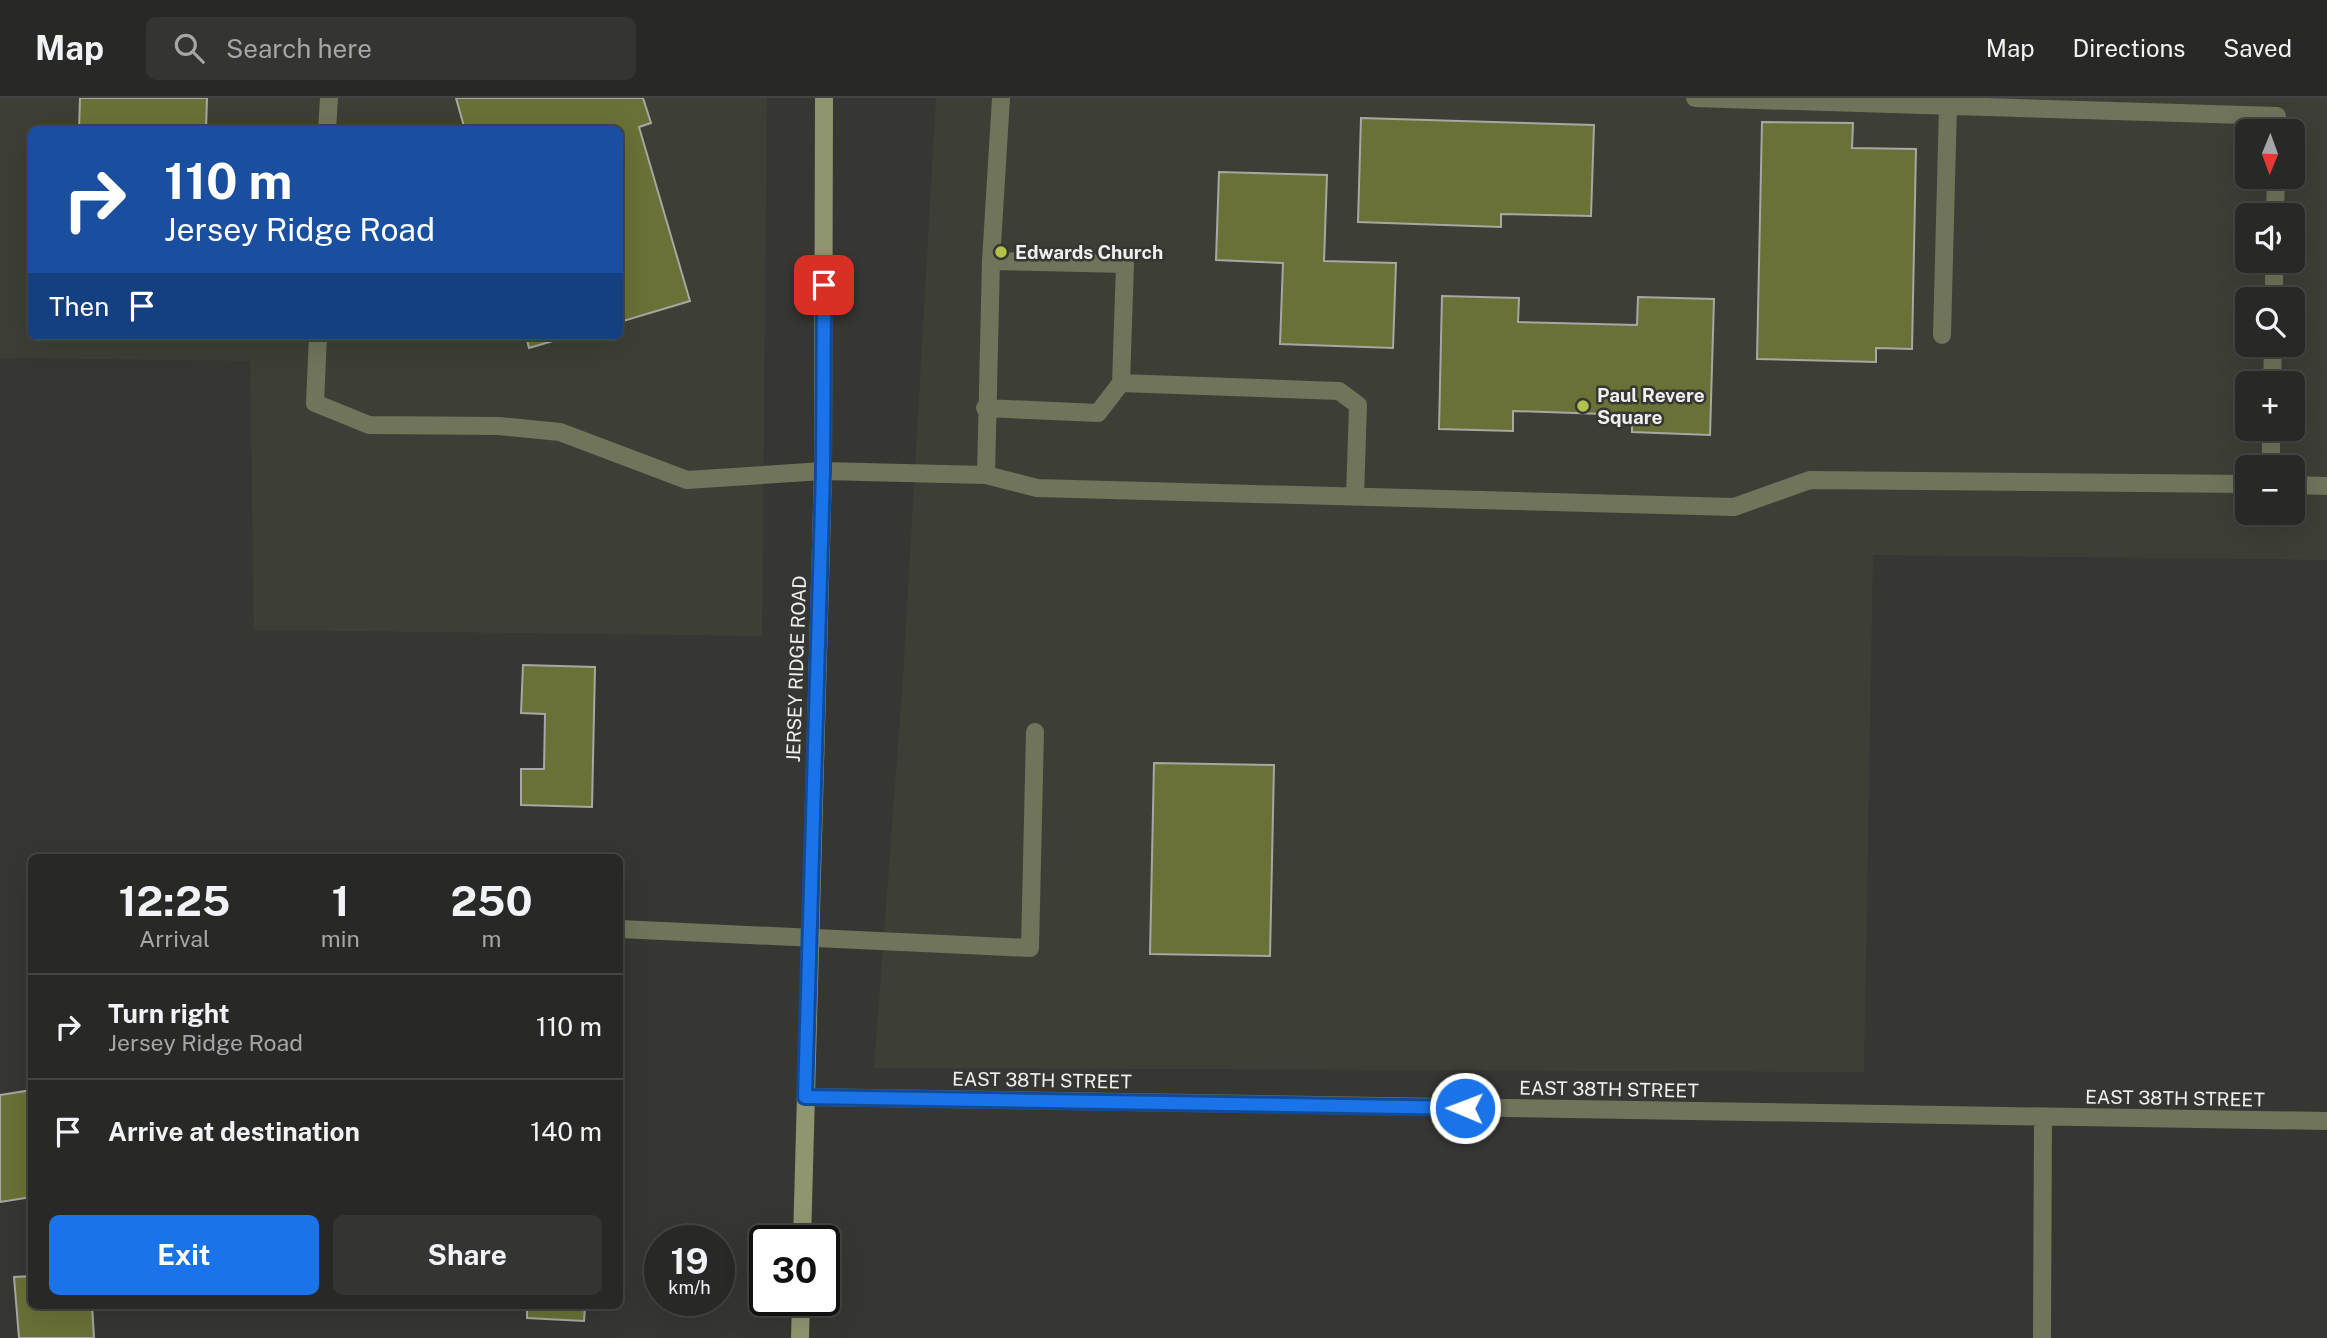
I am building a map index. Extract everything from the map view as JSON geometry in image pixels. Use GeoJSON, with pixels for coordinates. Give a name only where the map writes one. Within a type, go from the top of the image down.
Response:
{"type":"FeatureCollection","features":[{"type":"Feature","properties":{"kind":"main road","name":"JERSEY RIDGE ROAD"},"geometry":{"type":"LineString","coordinates":[[802,1225],[823,471],[824,98]]}},
{"type":"Feature","properties":{"kind":"main road"},"geometry":{"type":"LineString","coordinates":[[800,1338],[801,1316]]}},
{"type":"Feature","properties":{"kind":"street"},"geometry":{"type":"LineString","coordinates":[[327,126],[329,98]]}},
{"type":"Feature","properties":{"kind":"street"},"geometry":{"type":"LineString","coordinates":[[986,475],[985,408],[1001,98]]}},
{"type":"Feature","properties":{"kind":"street"},"geometry":{"type":"LineString","coordinates":[[1695,98],[2277,116],[2277,119]]}},
{"type":"Feature","properties":{"kind":"street"},"geometry":{"type":"LineString","coordinates":[[1942,335],[1948,106]]}},
{"type":"Feature","properties":{"kind":"street"},"geometry":{"type":"LineString","coordinates":[[985,408],[1098,412],[1121,383],[1125,264],[991,261]]}},
{"type":"Feature","properties":{"kind":"street"},"geometry":{"type":"LineString","coordinates":[[318,340],[315,403],[369,425],[499,426],[561,432],[687,480],[823,471],[986,475],[1037,488],[1734,507],[1810,480],[2235,484]]}},
{"type":"Feature","properties":{"kind":"street"},"geometry":{"type":"LineString","coordinates":[[1121,383],[1339,391],[1358,405],[1355,496]]}},
{"type":"Feature","properties":{"kind":"street"},"geometry":{"type":"LineString","coordinates":[[2305,485],[2327,486]]}},
{"type":"Feature","properties":{"kind":"street"},"geometry":{"type":"LineString","coordinates":[[623,929],[1030,948],[1035,732]]}},
{"type":"Feature","properties":{"kind":"street","name":"EAST 38TH STREET"},"geometry":{"type":"LineString","coordinates":[[805,1097],[2327,1121]]}},
{"type":"Feature","properties":{"kind":"street"},"geometry":{"type":"LineString","coordinates":[[2042,1338],[2043,1117]]}},
{"type":"Feature","properties":{"kind":"shaded area"},"geometry":{"type":"Polygon","coordinates":[[[0,98],[767,98],[762,636],[254,630],[250,361],[0,358],[0,98]]]}},
{"type":"Feature","properties":{"kind":"shaded area","name":"Paul Revere Square"},"geometry":{"type":"Polygon","coordinates":[[[936,98],[2327,98],[2327,560],[1873,555],[1864,1072],[874,1068],[903,677],[936,98]]]}},
{"type":"Feature","properties":{"kind":"building"},"geometry":{"type":"Polygon","coordinates":[[[80,98],[207,98],[206,126],[79,126],[80,98]]]}},
{"type":"Feature","properties":{"kind":"building"},"geometry":{"type":"Polygon","coordinates":[[[456,98],[643,98],[651,123],[639,127],[690,301],[623,321],[623,126],[464,126],[456,98]]]}},
{"type":"Feature","properties":{"kind":"building"},"geometry":{"type":"Polygon","coordinates":[[[1361,118],[1594,125],[1591,216],[1501,214],[1501,227],[1358,222],[1361,118]]]}},
{"type":"Feature","properties":{"kind":"building"},"geometry":{"type":"Polygon","coordinates":[[[1762,122],[1853,123],[1852,148],[1916,149],[1912,349],[1876,348],[1876,362],[1757,359],[1762,122]]]}},
{"type":"Feature","properties":{"kind":"building"},"geometry":{"type":"Polygon","coordinates":[[[1219,172],[1327,175],[1324,261],[1396,263],[1393,348],[1280,344],[1283,263],[1216,260],[1219,172]]]}},
{"type":"Feature","properties":{"kind":"building"},"geometry":{"type":"Polygon","coordinates":[[[1442,296],[1519,298],[1518,322],[1637,325],[1638,297],[1714,299],[1710,435],[1632,432],[1632,415],[1513,411],[1513,431],[1439,429],[1442,296]]]}},
{"type":"Feature","properties":{"kind":"building"},"geometry":{"type":"Polygon","coordinates":[[[527,340],[556,340],[529,348],[527,340]]]}},
{"type":"Feature","properties":{"kind":"building"},"geometry":{"type":"Polygon","coordinates":[[[523,665],[595,667],[592,807],[521,805],[521,769],[544,769],[545,714],[521,713],[523,665]]]}},
{"type":"Feature","properties":{"kind":"building"},"geometry":{"type":"Polygon","coordinates":[[[1154,763],[1274,765],[1270,956],[1150,954],[1154,763]]]}},
{"type":"Feature","properties":{"kind":"building"},"geometry":{"type":"Polygon","coordinates":[[[28,1091],[28,1198],[0,1202],[0,1095],[28,1091]]]}},
{"type":"Feature","properties":{"kind":"building"},"geometry":{"type":"Polygon","coordinates":[[[28,1276],[28,1309],[92,1309],[94,1338],[19,1338],[14,1277],[28,1276]]]}},
{"type":"Feature","properties":{"kind":"building"},"geometry":{"type":"Polygon","coordinates":[[[527,1309],[585,1309],[584,1321],[527,1318],[527,1309]]]}},
{"type":"Feature","properties":{"kind":"place","name":"Edwards Church"},"geometry":{"type":"Point","coordinates":[1001,252]}},
{"type":"Feature","properties":{"kind":"place","name":"Paul Revere Square"},"geometry":{"type":"Point","coordinates":[1583,406]}},
{"type":"Feature","properties":{"kind":"route"},"geometry":{"type":"LineString","coordinates":[[824,285],[823,471],[805,1097],[1465,1108]]}}]}
